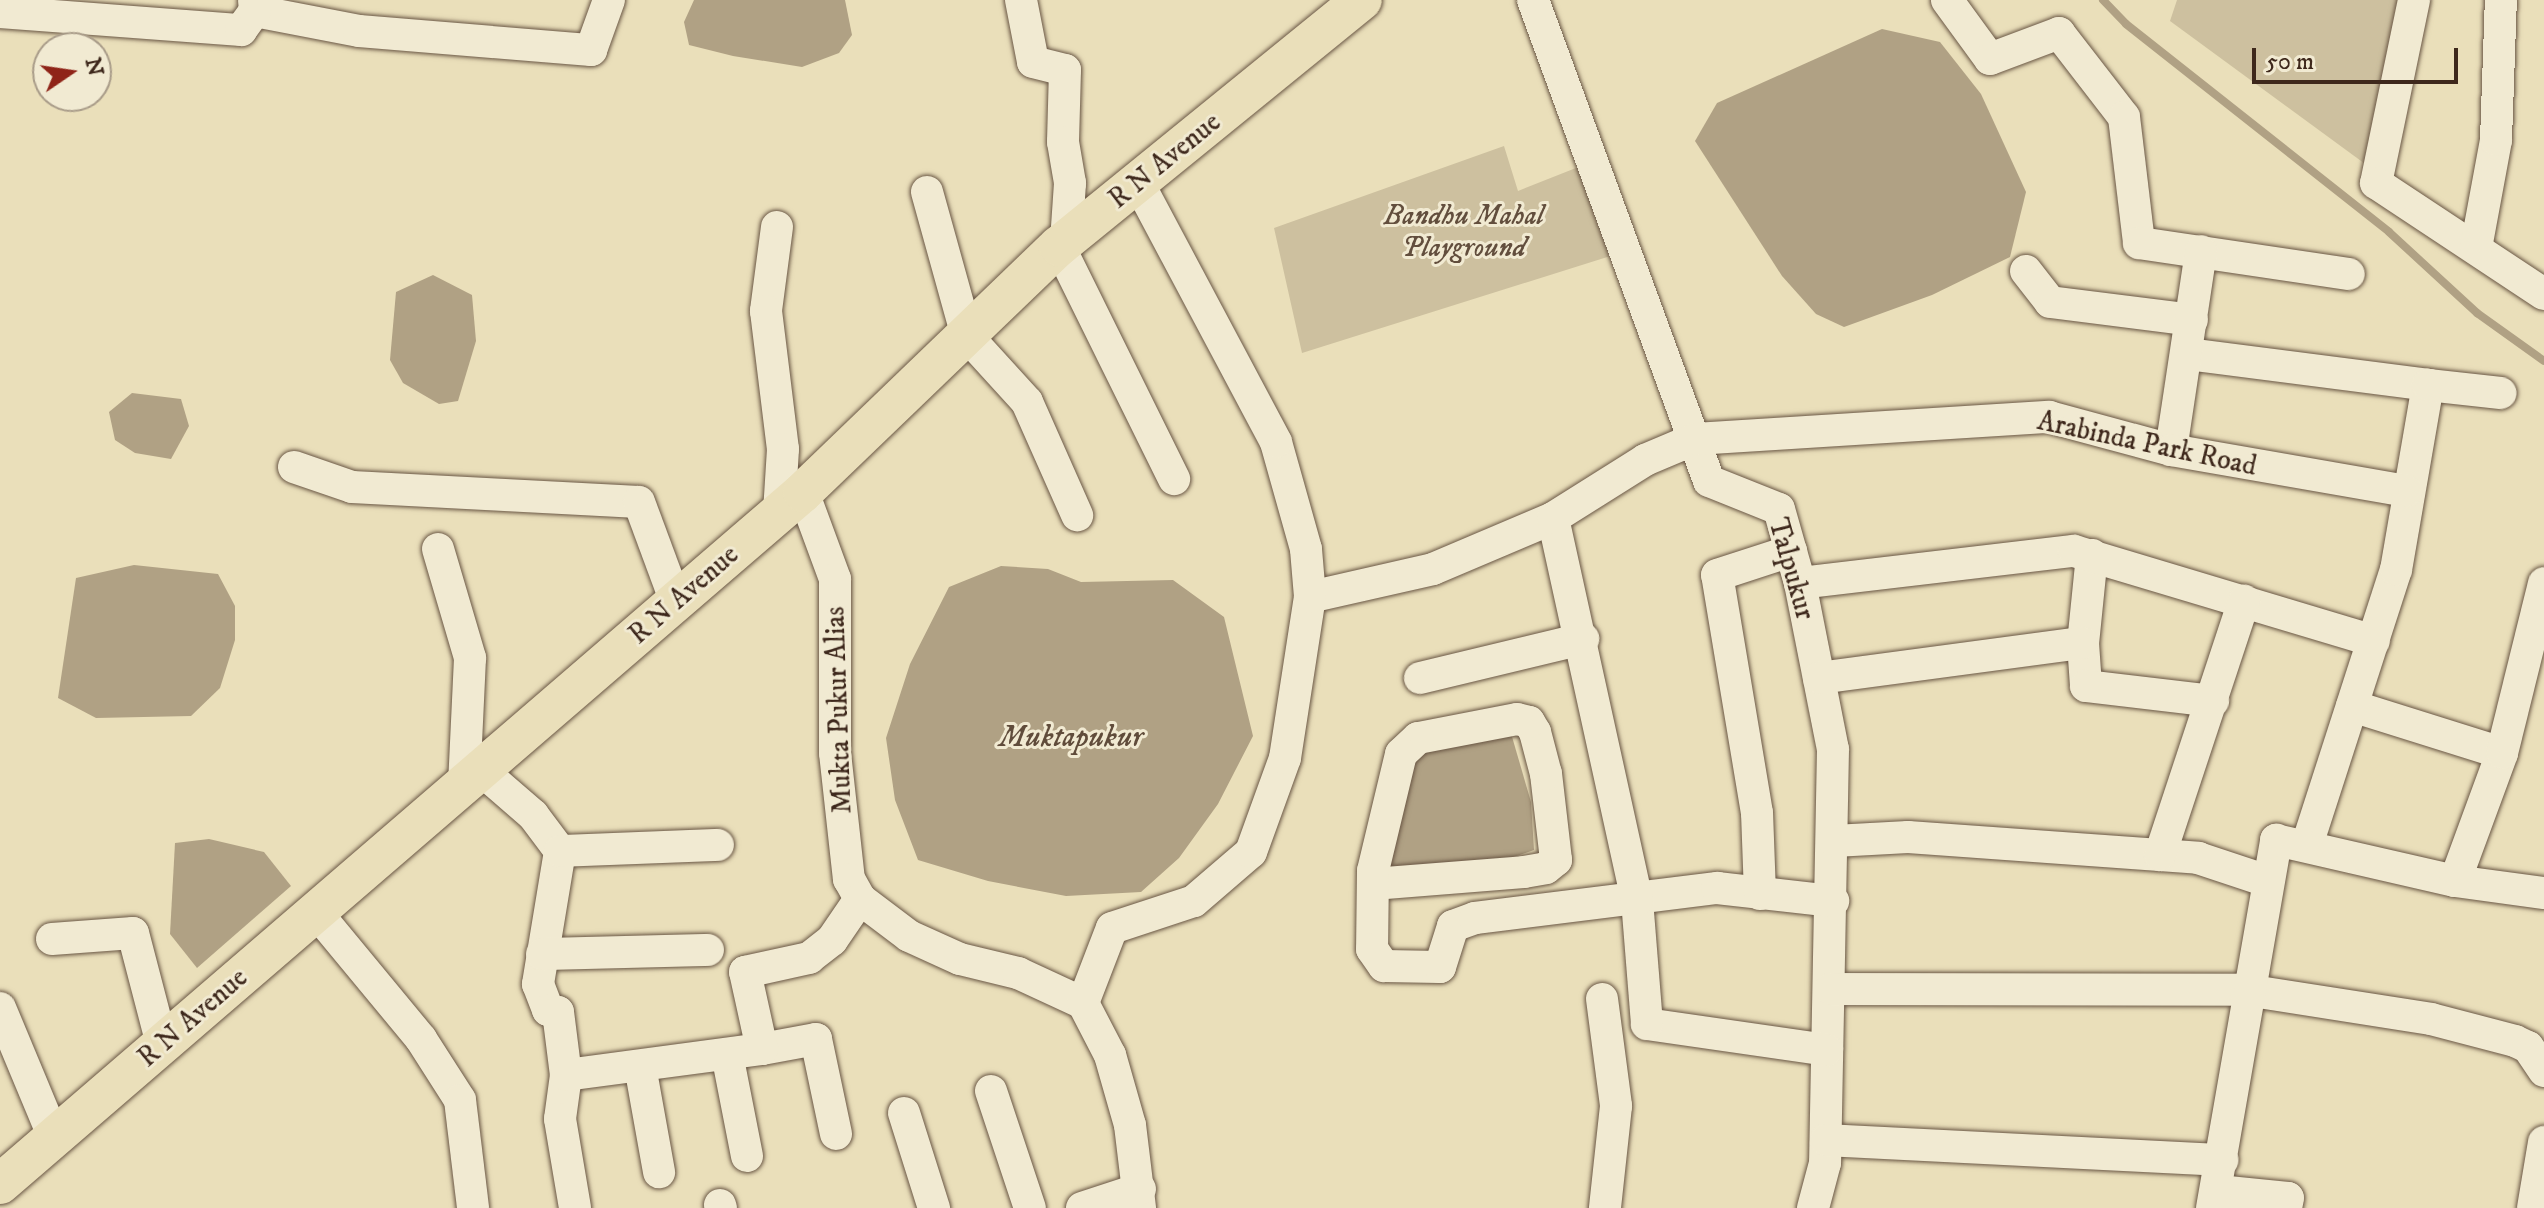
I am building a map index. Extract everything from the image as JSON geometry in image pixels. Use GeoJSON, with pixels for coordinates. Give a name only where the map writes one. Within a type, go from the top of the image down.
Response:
{"type":"FeatureCollection","features":[{"type":"Feature","properties":{"kind":"main road","name":"R N Avenue"},"geometry":{"type":"LineString","coordinates":[[0,1184],[791,502],[1063,244],[1362,0]]}},
{"type":"Feature","properties":{"kind":"street"},"geometry":{"type":"LineString","coordinates":[[0,12],[241,30],[254,6],[359,31],[591,50],[609,0]]}},
{"type":"Feature","properties":{"kind":"street"},"geometry":{"type":"LineString","coordinates":[[1021,0],[1033,62],[1065,70],[1063,142],[1070,183],[1063,244],[1174,479]]}},
{"type":"Feature","properties":{"kind":"street","name":"Talpukur"},"geometry":{"type":"LineString","coordinates":[[1533,0],[1709,481],[1779,509],[1800,583],[1833,749],[1833,901],[1826,1140],[1813,1208]]}},
{"type":"Feature","properties":{"kind":"street"},"geometry":{"type":"LineString","coordinates":[[1947,0],[1990,59],[2059,33],[2124,117],[2139,243],[2349,274]]}},
{"type":"Feature","properties":{"kind":"street"},"geometry":{"type":"LineString","coordinates":[[2414,0],[2376,183],[2544,294]]}},
{"type":"Feature","properties":{"kind":"street"},"geometry":{"type":"LineString","coordinates":[[2476,248],[2496,140],[2501,0]]}},
{"type":"Feature","properties":{"kind":"street"},"geometry":{"type":"LineString","coordinates":[[1083,1003],[1112,928],[1194,901],[1251,852],[1285,758],[1310,597],[1306,549],[1276,442],[1138,183]]}},
{"type":"Feature","properties":{"kind":"street"},"geometry":{"type":"LineString","coordinates":[[927,192],[967,336],[1027,402],[1077,515]]}},
{"type":"Feature","properties":{"kind":"street"},"geometry":{"type":"LineString","coordinates":[[777,227],[766,311],[791,502]]}},
{"type":"Feature","properties":{"kind":"street"},"geometry":{"type":"LineString","coordinates":[[2171,450],[2201,251]]}},
{"type":"Feature","properties":{"kind":"street"},"geometry":{"type":"LineString","coordinates":[[2026,271],[2050,302],[2192,320]]}},
{"type":"Feature","properties":{"kind":"street"},"geometry":{"type":"LineString","coordinates":[[2187,354],[2501,393]]}},
{"type":"Feature","properties":{"kind":"street"},"geometry":{"type":"LineString","coordinates":[[2307,845],[2396,570],[2406,491],[2428,385]]}},
{"type":"Feature","properties":{"kind":"street","name":"Arabinda Park Road"},"geometry":{"type":"LineString","coordinates":[[1310,597],[1433,569],[1553,518],[1645,460],[1695,439],[2049,417],[2171,450],[2406,491]]}},
{"type":"Feature","properties":{"kind":"street"},"geometry":{"type":"LineString","coordinates":[[294,467],[352,487],[639,502],[676,602]]}},
{"type":"Feature","properties":{"kind":"street","name":"Mukta Pukur Alias"},"geometry":{"type":"LineString","coordinates":[[791,502],[835,579],[835,753],[849,879],[860,899]]}},
{"type":"Feature","properties":{"kind":"street"},"geometry":{"type":"LineString","coordinates":[[1553,518],[1583,639],[1637,900],[1647,1024],[1827,1050]]}},
{"type":"Feature","properties":{"kind":"street"},"geometry":{"type":"LineString","coordinates":[[438,549],[470,658],[473,777],[533,815],[560,851],[538,984],[548,1010],[558,1012],[566,1075],[560,1119],[575,1208]]}},
{"type":"Feature","properties":{"kind":"street"},"geometry":{"type":"LineString","coordinates":[[1760,894],[1757,813],[1717,575],[1791,551]]}},
{"type":"Feature","properties":{"kind":"street"},"geometry":{"type":"LineString","coordinates":[[1800,583],[2074,551],[2374,641]]}},
{"type":"Feature","properties":{"kind":"street"},"geometry":{"type":"LineString","coordinates":[[2092,555],[2083,643],[2086,686],[2213,701]]}},
{"type":"Feature","properties":{"kind":"street"},"geometry":{"type":"LineString","coordinates":[[2455,881],[2502,753],[2544,583]]}},
{"type":"Feature","properties":{"kind":"street"},"geometry":{"type":"LineString","coordinates":[[2160,855],[2244,601]]}},
{"type":"Feature","properties":{"kind":"street"},"geometry":{"type":"LineString","coordinates":[[1420,678],[1583,639]]}},
{"type":"Feature","properties":{"kind":"street"},"geometry":{"type":"LineString","coordinates":[[1819,678],[2083,643]]}},
{"type":"Feature","properties":{"kind":"street"},"geometry":{"type":"LineString","coordinates":[[2352,706],[2502,753]]}},
{"type":"Feature","properties":{"kind":"street"},"geometry":{"type":"LineString","coordinates":[[1373,884],[1524,872],[1546,868],[1556,860],[1546,774],[1529,722],[1488,725],[1408,744],[1401,754],[1373,884],[1374,959],[1384,966],[1423,971],[1445,962],[1453,926],[1462,920],[1717,888],[1833,901]]}},
{"type":"Feature","properties":{"kind":"street"},"geometry":{"type":"LineString","coordinates":[[1834,841],[1908,837],[2198,858],[2267,881]]}},
{"type":"Feature","properties":{"kind":"street"},"geometry":{"type":"LineString","coordinates":[[2217,1186],[2246,990],[2276,840],[2455,881],[2544,893]]}},
{"type":"Feature","properties":{"kind":"street"},"geometry":{"type":"LineString","coordinates":[[560,851],[718,845]]}},
{"type":"Feature","properties":{"kind":"street"},"geometry":{"type":"LineString","coordinates":[[762,1049],[745,972],[809,958],[832,940],[860,899],[909,936],[960,959],[1018,973],[1083,1003],[1110,1055],[1130,1125],[1140,1198],[1082,1208]]}},
{"type":"Feature","properties":{"kind":"street"},"geometry":{"type":"LineString","coordinates":[[316,912],[421,1039],[460,1100],[473,1208]]}},
{"type":"Feature","properties":{"kind":"street"},"geometry":{"type":"LineString","coordinates":[[52,939],[133,933],[162,1044]]}},
{"type":"Feature","properties":{"kind":"street"},"geometry":{"type":"LineString","coordinates":[[542,954],[708,950]]}},
{"type":"Feature","properties":{"kind":"street"},"geometry":{"type":"LineString","coordinates":[[1831,989],[2246,990],[2431,1019],[2515,1041],[2528,1047],[2544,1071]]}},
{"type":"Feature","properties":{"kind":"street"},"geometry":{"type":"LineString","coordinates":[[1602,999],[1616,1106],[1605,1208]]}},
{"type":"Feature","properties":{"kind":"street"},"geometry":{"type":"LineString","coordinates":[[0,1008],[54,1138]]}},
{"type":"Feature","properties":{"kind":"street"},"geometry":{"type":"LineString","coordinates":[[566,1075],[816,1039],[836,1134]]}},
{"type":"Feature","properties":{"kind":"street"},"geometry":{"type":"LineString","coordinates":[[727,1054],[747,1156]]}},
{"type":"Feature","properties":{"kind":"street"},"geometry":{"type":"LineString","coordinates":[[640,1066],[659,1172]]}},
{"type":"Feature","properties":{"kind":"street"},"geometry":{"type":"LineString","coordinates":[[991,1091],[1030,1208]]}},
{"type":"Feature","properties":{"kind":"street"},"geometry":{"type":"LineString","coordinates":[[904,1113],[934,1208]]}},
{"type":"Feature","properties":{"kind":"street"},"geometry":{"type":"LineString","coordinates":[[1826,1140],[2217,1186],[2288,1198],[2286,1208]]}},
{"type":"Feature","properties":{"kind":"street"},"geometry":{"type":"LineString","coordinates":[[2533,1208],[2544,1142]]}},
{"type":"Feature","properties":{"kind":"green space"},"geometry":{"type":"Polygon","coordinates":[[[2177,0],[2410,0],[2372,169],[2170,21],[2177,0]]]}},
{"type":"Feature","properties":{"kind":"green space","name":"Bandhu Mahal Playground"},"geometry":{"type":"Polygon","coordinates":[[[1504,146],[1518,191],[1586,164],[1620,253],[1302,353],[1274,228],[1504,146]]]}},
{"type":"Feature","properties":{"kind":"water"},"geometry":{"type":"Polygon","coordinates":[[[694,0],[845,0],[852,35],[839,53],[802,67],[733,56],[689,45],[684,22],[694,0]]]}},
{"type":"Feature","properties":{"kind":"water"},"geometry":{"type":"Polygon","coordinates":[[[1882,29],[1940,42],[1981,94],[2026,192],[2010,257],[1932,295],[1844,327],[1816,314],[1782,276],[1695,141],[1717,103],[1882,29]]]}},
{"type":"Feature","properties":{"kind":"water"},"geometry":{"type":"Polygon","coordinates":[[[433,275],[472,295],[476,341],[458,401],[439,404],[403,383],[390,360],[396,292],[433,275]]]}},
{"type":"Feature","properties":{"kind":"water"},"geometry":{"type":"Polygon","coordinates":[[[132,393],[181,399],[189,426],[171,459],[135,453],[115,440],[109,412],[132,393]]]}},
{"type":"Feature","properties":{"kind":"water"},"geometry":{"type":"Polygon","coordinates":[[[134,565],[218,574],[235,606],[235,640],[220,688],[191,716],[96,718],[58,698],[76,578],[134,565]]]}},
{"type":"Feature","properties":{"kind":"water","name":"Muktapukur"},"geometry":{"type":"Polygon","coordinates":[[[1001,566],[1048,569],[1081,582],[1173,580],[1224,617],[1253,736],[1218,804],[1179,858],[1141,892],[1066,896],[988,881],[918,860],[895,800],[886,738],[910,664],[949,587],[1001,566]]]}},
{"type":"Feature","properties":{"kind":"water"},"geometry":{"type":"Polygon","coordinates":[[[1506,716],[1531,802],[1534,850],[1491,865],[1401,876],[1379,855],[1415,732],[1506,716]]]}},
{"type":"Feature","properties":{"kind":"water"},"geometry":{"type":"Polygon","coordinates":[[[209,839],[264,852],[291,886],[197,968],[170,934],[175,843],[209,839]]]}},
{"type":"Feature","properties":{"kind":"waterway"},"geometry":{"type":"LineString","coordinates":[[2103,0],[2126,24],[2389,232],[2477,313],[2544,361]]}}]}
